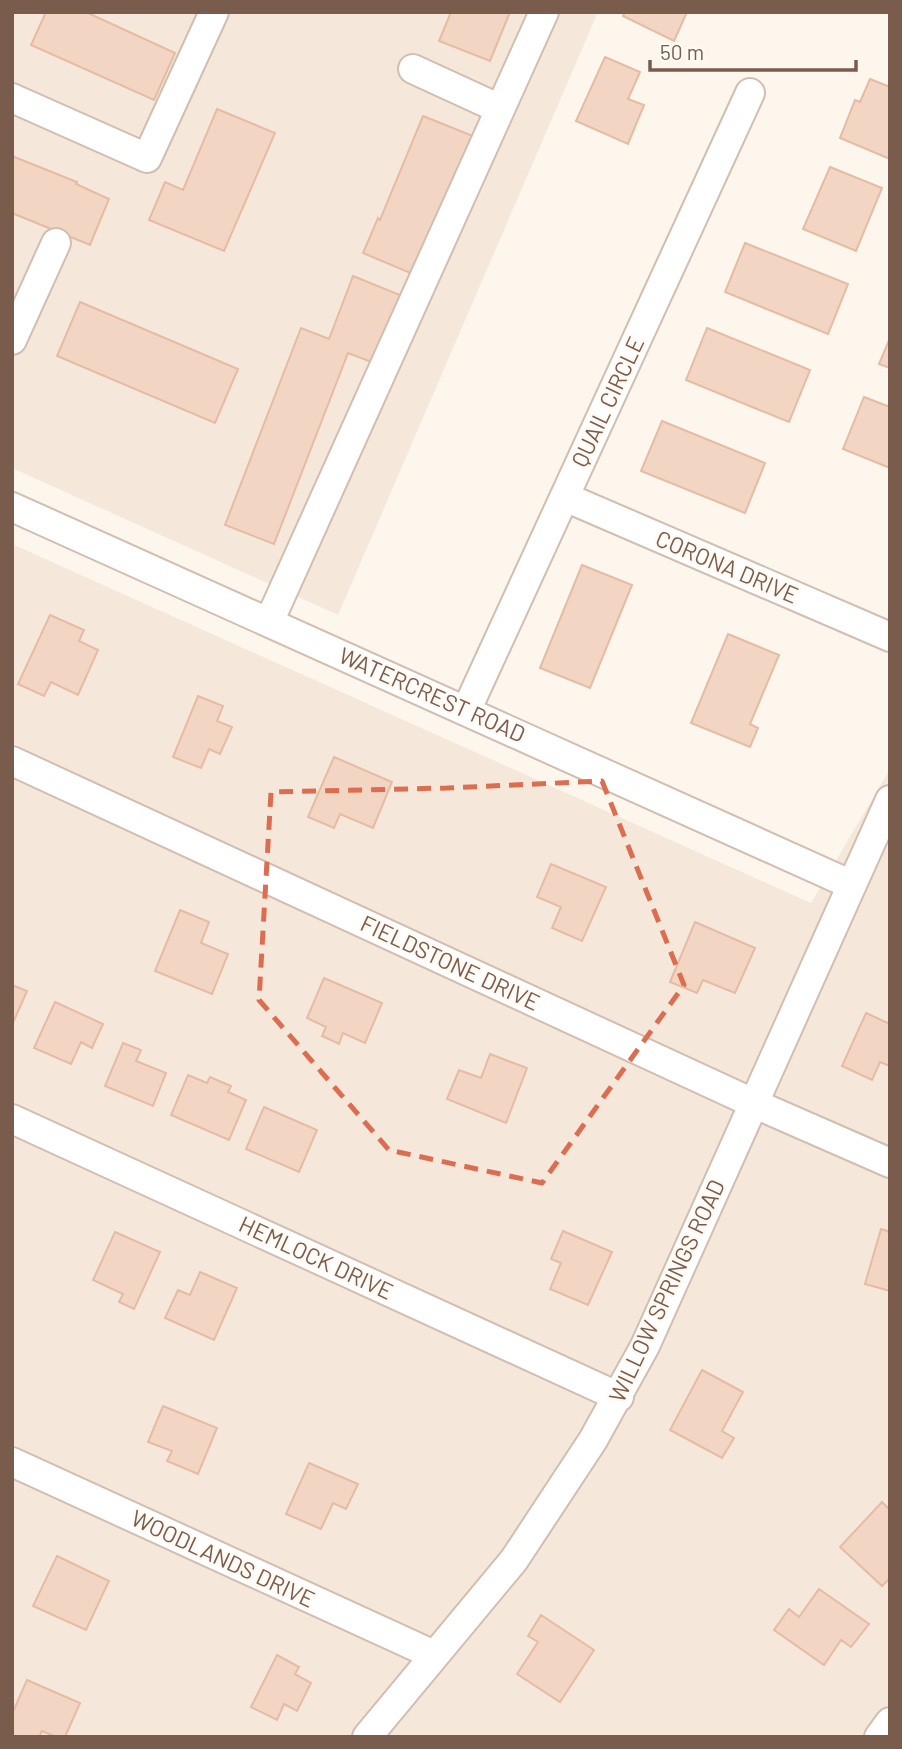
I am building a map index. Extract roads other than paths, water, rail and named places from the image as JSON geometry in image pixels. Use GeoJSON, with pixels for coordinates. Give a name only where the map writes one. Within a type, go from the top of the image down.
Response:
{"type":"FeatureCollection","features":[{"type":"Feature","properties":{"kind":"street"},"geometry":{"type":"LineString","coordinates":[[12,97],[147,158],[214,12]]}},
{"type":"Feature","properties":{"kind":"street"},"geometry":{"type":"LineString","coordinates":[[269,622],[544,12]]}},
{"type":"Feature","properties":{"kind":"street"},"geometry":{"type":"LineString","coordinates":[[413,69],[500,109]]}},
{"type":"Feature","properties":{"kind":"street","name":"QUAIL CIRCLE"},"geometry":{"type":"LineString","coordinates":[[466,711],[750,93]]}},
{"type":"Feature","properties":{"kind":"street"},"geometry":{"type":"LineString","coordinates":[[12,340],[56,243]]}},
{"type":"Feature","properties":{"kind":"street","name":"CORONA DRIVE"},"geometry":{"type":"LineString","coordinates":[[565,497],[890,637]]}},
{"type":"Feature","properties":{"kind":"street","name":"WATERCREST ROAD"},"geometry":{"type":"LineString","coordinates":[[12,507],[852,885]]}},
{"type":"Feature","properties":{"kind":"street","name":"FIELDSTONE DRIVE"},"geometry":{"type":"LineString","coordinates":[[12,761],[753,1103],[890,1163]]}},
{"type":"Feature","properties":{"kind":"street","name":"WILLOW SPRINGS ROAD"},"geometry":{"type":"LineString","coordinates":[[367,1737],[514,1560],[619,1397],[645,1346],[890,800]]}},
{"type":"Feature","properties":{"kind":"street","name":"HEMLOCK DRIVE"},"geometry":{"type":"LineString","coordinates":[[12,1119],[619,1397]]}},
{"type":"Feature","properties":{"kind":"street","name":"WOODLANDS DRIVE"},"geometry":{"type":"LineString","coordinates":[[12,1462],[434,1655]]}},
{"type":"Feature","properties":{"kind":"street"},"geometry":{"type":"LineString","coordinates":[[879,1737],[890,1722]]}}]}
